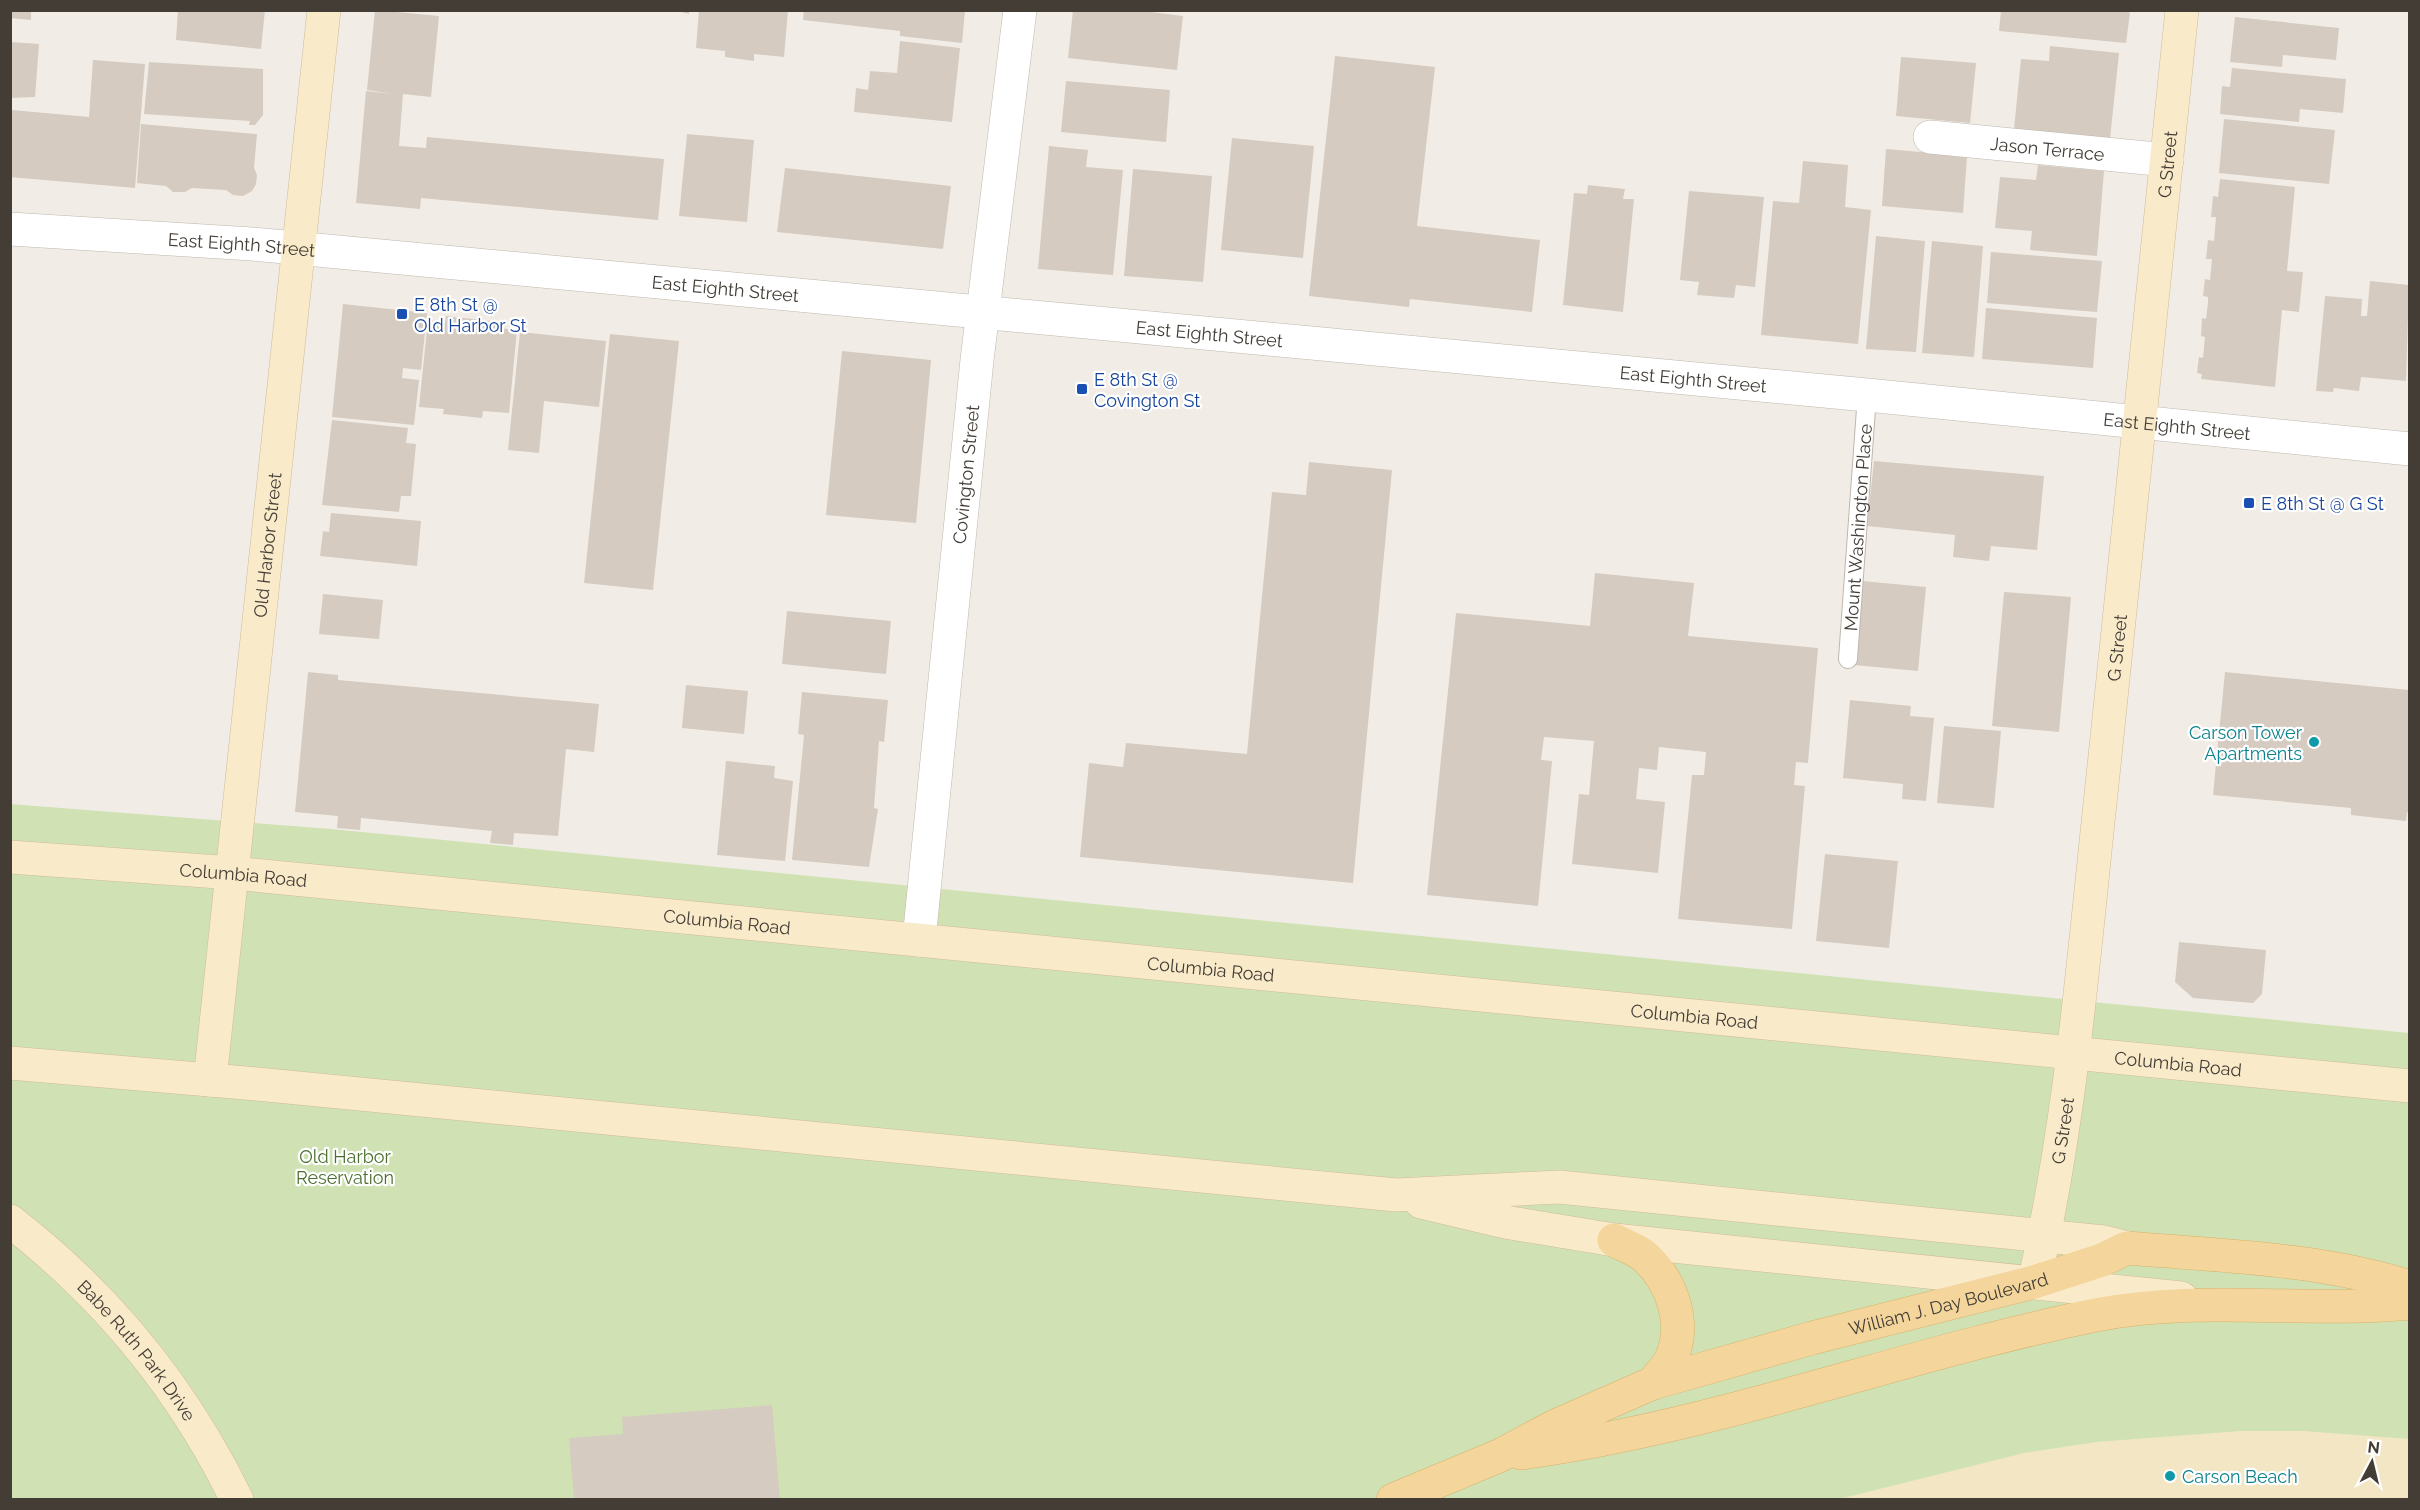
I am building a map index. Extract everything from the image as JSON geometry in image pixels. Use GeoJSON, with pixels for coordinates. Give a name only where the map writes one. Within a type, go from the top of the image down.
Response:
{"type":"FeatureCollection","features":[{"type":"Feature","properties":{"kind":"main road","name":"Old Harbor Street"},"geometry":{"type":"LineString","coordinates":[[210,1080],[324,10]]}},
{"type":"Feature","properties":{"kind":"main road","name":"G Street"},"geometry":{"type":"LineString","coordinates":[[2034,1282],[2044,1236],[2071,1053],[2142,423],[2182,10]]}},
{"type":"Feature","properties":{"kind":"main road","name":"Columbia Road"},"geometry":{"type":"LineString","coordinates":[[10,857],[233,873],[2409,1086]]}},
{"type":"Feature","properties":{"kind":"main road"},"geometry":{"type":"LineString","coordinates":[[10,1063],[210,1080],[1396,1195],[1558,1187],[2044,1236],[2127,1248]]}},
{"type":"Feature","properties":{"kind":"main road"},"geometry":{"type":"LineString","coordinates":[[1396,1195],[1505,1222],[1614,1240],[2229,1304]]}},
{"type":"Feature","properties":{"kind":"main road","name":"Babe Ruth Park Drive"},"geometry":{"type":"LineString","coordinates":[[10,1221],[80,1280],[133,1336],[181,1401],[237,1500]]}},
{"type":"Feature","properties":{"kind":"main road"},"geometry":{"type":"LineString","coordinates":[[1614,1240],[1642,1254],[1661,1276],[1672,1296],[1677,1319],[1676,1341],[1670,1361],[1653,1383]]}},
{"type":"Feature","properties":{"kind":"main road","name":"William J. Day Boulevard"},"geometry":{"type":"LineString","coordinates":[[1393,1500],[1501,1455],[1555,1425],[1653,1383],[1812,1338],[2034,1282],[2102,1260],[2127,1248],[2296,1262],[2365,1273],[2409,1287]]}},
{"type":"Feature","properties":{"kind":"main road","name":"William J. Day Boulevard"},"geometry":{"type":"LineString","coordinates":[[1501,1455],[1622,1437],[1979,1342],[2098,1315],[2152,1308],[2229,1304],[2303,1308],[2409,1303]]}},
{"type":"Feature","properties":{"kind":"street","name":"Covington Street"},"geometry":{"type":"LineString","coordinates":[[919,940],[983,312],[1020,10]]}},
{"type":"Feature","properties":{"kind":"street","name":"Jason Terrace"},"geometry":{"type":"LineString","coordinates":[[1930,137],[2168,160]]}},
{"type":"Feature","properties":{"kind":"street","name":"East Eighth Street"},"geometry":{"type":"LineString","coordinates":[[10,229],[232,242],[1867,395],[2409,449]]}},
{"type":"Feature","properties":{"kind":"lane","name":"Mount Washington Place"},"geometry":{"type":"LineString","coordinates":[[1848,659],[1867,395]]}},
{"type":"Feature","properties":{"kind":"green space","name":"Old Harbor Reservation"},"geometry":{"type":"Polygon","coordinates":[[[10,804],[331,829],[2409,1033],[2409,1499],[11,1499],[10,804]]]}},
{"type":"Feature","properties":{"kind":"sand","name":"Carson Beach"},"geometry":{"type":"Polygon","coordinates":[[[2241,1431],[2304,1431],[2409,1439],[2409,1499],[1839,1499],[2024,1453],[2096,1442],[2241,1431]]]}},
{"type":"Feature","properties":{"kind":"building"},"geometry":{"type":"Polygon","coordinates":[[[10,10],[31,10],[31,20],[10,18],[10,10]]]}},
{"type":"Feature","properties":{"kind":"building"},"geometry":{"type":"Polygon","coordinates":[[[178,10],[265,10],[261,49],[176,40],[178,10]]]}},
{"type":"Feature","properties":{"kind":"building"},"geometry":{"type":"Polygon","coordinates":[[[375,10],[439,16],[431,97],[403,94],[399,146],[426,148],[427,137],[664,159],[658,220],[421,198],[420,209],[356,203],[366,91],[394,94],[367,90],[375,10]]]}},
{"type":"Feature","properties":{"kind":"building"},"geometry":{"type":"Polygon","coordinates":[[[673,10],[689,10],[689,14],[673,10]]]}},
{"type":"Feature","properties":{"kind":"building"},"geometry":{"type":"Polygon","coordinates":[[[699,10],[788,10],[784,57],[754,54],[754,61],[725,57],[725,51],[696,48],[699,10]]]}},
{"type":"Feature","properties":{"kind":"building"},"geometry":{"type":"Polygon","coordinates":[[[804,10],[965,10],[962,43],[900,36],[900,31],[803,20],[804,10]]]}},
{"type":"Feature","properties":{"kind":"building"},"geometry":{"type":"Polygon","coordinates":[[[1073,10],[1134,10],[1183,16],[1177,70],[1068,58],[1073,10]]]}},
{"type":"Feature","properties":{"kind":"building"},"geometry":{"type":"Polygon","coordinates":[[[2001,10],[2125,10],[2130,13],[2126,43],[1999,31],[2001,10]]]}},
{"type":"Feature","properties":{"kind":"building"},"geometry":{"type":"Polygon","coordinates":[[[2235,17],[2339,28],[2336,60],[2283,55],[2282,67],[2230,62],[2235,17]]]}},
{"type":"Feature","properties":{"kind":"building"},"geometry":{"type":"Polygon","coordinates":[[[900,41],[960,48],[952,122],[854,112],[856,88],[868,90],[870,71],[897,73],[900,41]]]}},
{"type":"Feature","properties":{"kind":"building"},"geometry":{"type":"Polygon","coordinates":[[[10,42],[39,44],[35,97],[10,98],[10,42]]]}},
{"type":"Feature","properties":{"kind":"building"},"geometry":{"type":"Polygon","coordinates":[[[2050,46],[2119,53],[2110,139],[2014,129],[2021,59],[2049,61],[2050,46]]]}},
{"type":"Feature","properties":{"kind":"building"},"geometry":{"type":"Polygon","coordinates":[[[1335,56],[1435,67],[1417,226],[1540,240],[1532,312],[1410,299],[1409,307],[1309,296],[1335,56]]]}},
{"type":"Feature","properties":{"kind":"building"},"geometry":{"type":"Polygon","coordinates":[[[1901,57],[1976,63],[1970,123],[1896,116],[1901,57]]]}},
{"type":"Feature","properties":{"kind":"building"},"geometry":{"type":"Polygon","coordinates":[[[93,60],[145,64],[135,188],[10,177],[12,110],[89,117],[93,60]]]}},
{"type":"Feature","properties":{"kind":"building"},"geometry":{"type":"Polygon","coordinates":[[[149,62],[263,69],[263,115],[255,125],[249,125],[250,121],[144,114],[149,62]]]}},
{"type":"Feature","properties":{"kind":"building"},"geometry":{"type":"Polygon","coordinates":[[[2232,68],[2346,79],[2343,113],[2300,109],[2299,122],[2220,114],[2222,86],[2230,87],[2232,68]]]}},
{"type":"Feature","properties":{"kind":"building"},"geometry":{"type":"Polygon","coordinates":[[[1066,81],[1170,90],[1166,142],[1061,132],[1066,81]]]}},
{"type":"Feature","properties":{"kind":"building"},"geometry":{"type":"Polygon","coordinates":[[[2224,119],[2335,130],[2329,184],[2219,173],[2224,119]]]}},
{"type":"Feature","properties":{"kind":"building"},"geometry":{"type":"Polygon","coordinates":[[[141,124],[257,134],[254,168],[257,175],[256,184],[252,191],[243,196],[233,195],[226,190],[192,188],[185,192],[173,192],[166,186],[137,183],[141,124]]]}},
{"type":"Feature","properties":{"kind":"building"},"geometry":{"type":"Polygon","coordinates":[[[687,134],[754,140],[747,222],[679,216],[687,134]]]}},
{"type":"Feature","properties":{"kind":"building"},"geometry":{"type":"Polygon","coordinates":[[[1232,138],[1314,146],[1303,258],[1221,250],[1232,138]]]}},
{"type":"Feature","properties":{"kind":"building"},"geometry":{"type":"Polygon","coordinates":[[[1049,146],[1088,150],[1086,167],[1123,170],[1113,275],[1038,269],[1049,146]]]}},
{"type":"Feature","properties":{"kind":"building"},"geometry":{"type":"Polygon","coordinates":[[[1886,149],[1967,156],[1963,213],[1882,206],[1886,149]]]}},
{"type":"Feature","properties":{"kind":"building"},"geometry":{"type":"Polygon","coordinates":[[[1803,161],[1848,165],[1845,207],[1871,210],[1858,344],[1761,335],[1773,201],[1799,203],[1803,161]]]}},
{"type":"Feature","properties":{"kind":"building"},"geometry":{"type":"Polygon","coordinates":[[[2038,165],[2104,171],[2097,256],[2030,250],[2032,231],[1995,228],[2000,177],[2036,180],[2038,165]]]}},
{"type":"Feature","properties":{"kind":"building"},"geometry":{"type":"Polygon","coordinates":[[[785,168],[951,186],[943,249],[777,232],[785,168]]]}},
{"type":"Feature","properties":{"kind":"building"},"geometry":{"type":"Polygon","coordinates":[[[1133,169],[1212,176],[1203,282],[1124,276],[1133,169]]]}},
{"type":"Feature","properties":{"kind":"building"},"geometry":{"type":"Polygon","coordinates":[[[2220,179],[2295,187],[2287,271],[2303,272],[2299,312],[2282,310],[2275,387],[2201,379],[2202,374],[2197,373],[2199,357],[2203,358],[2205,337],[2201,336],[2202,318],[2206,319],[2208,303],[2208,297],[2203,296],[2205,279],[2210,280],[2212,259],[2206,259],[2208,240],[2214,241],[2216,217],[2211,217],[2213,196],[2218,197],[2220,179]]]}},
{"type":"Feature","properties":{"kind":"building"},"geometry":{"type":"Polygon","coordinates":[[[1588,185],[1625,189],[1623,199],[1634,199],[1623,312],[1563,305],[1574,193],[1587,194],[1588,185]]]}},
{"type":"Feature","properties":{"kind":"building"},"geometry":{"type":"Polygon","coordinates":[[[1689,191],[1764,197],[1755,287],[1736,285],[1734,298],[1697,295],[1699,282],[1680,280],[1689,191]]]}},
{"type":"Feature","properties":{"kind":"building"},"geometry":{"type":"Polygon","coordinates":[[[1876,236],[1925,241],[1916,352],[1866,349],[1876,236]]]}},
{"type":"Feature","properties":{"kind":"building"},"geometry":{"type":"Polygon","coordinates":[[[1932,241],[1983,246],[1974,357],[1922,353],[1932,241]]]}},
{"type":"Feature","properties":{"kind":"building"},"geometry":{"type":"Polygon","coordinates":[[[1991,252],[2102,261],[2097,312],[1987,303],[1991,252]]]}},
{"type":"Feature","properties":{"kind":"building"},"geometry":{"type":"Polygon","coordinates":[[[2370,281],[2409,285],[2406,381],[2361,377],[2359,391],[2334,388],[2333,392],[2316,391],[2325,296],[2362,299],[2361,316],[2367,316],[2370,281]]]}},
{"type":"Feature","properties":{"kind":"building"},"geometry":{"type":"Polygon","coordinates":[[[343,304],[427,313],[421,370],[403,368],[402,378],[419,380],[414,425],[332,417],[343,304]]]}},
{"type":"Feature","properties":{"kind":"building"},"geometry":{"type":"Polygon","coordinates":[[[1986,308],[2097,318],[2093,368],[1982,359],[1986,308]]]}},
{"type":"Feature","properties":{"kind":"building"},"geometry":{"type":"Polygon","coordinates":[[[446,316],[500,322],[499,328],[517,330],[509,413],[483,411],[482,418],[443,414],[444,409],[419,407],[428,320],[445,323],[446,316]]]}},
{"type":"Feature","properties":{"kind":"building"},"geometry":{"type":"Polygon","coordinates":[[[520,332],[606,341],[599,407],[544,401],[539,453],[508,450],[520,332]]]}},
{"type":"Feature","properties":{"kind":"building"},"geometry":{"type":"Polygon","coordinates":[[[610,334],[679,341],[653,590],[584,583],[610,334]]]}},
{"type":"Feature","properties":{"kind":"building"},"geometry":{"type":"Polygon","coordinates":[[[842,351],[931,360],[916,523],[826,515],[842,351]]]}},
{"type":"Feature","properties":{"kind":"building"},"geometry":{"type":"Polygon","coordinates":[[[332,420],[408,428],[406,443],[416,444],[411,496],[401,496],[399,512],[322,505],[332,420]]]}},
{"type":"Feature","properties":{"kind":"building"},"geometry":{"type":"Polygon","coordinates":[[[1874,461],[2044,476],[2037,550],[1991,546],[1989,561],[1953,557],[1955,535],[1867,526],[1874,461]]]}},
{"type":"Feature","properties":{"kind":"building"},"geometry":{"type":"Polygon","coordinates":[[[1309,462],[1392,470],[1353,883],[1080,857],[1089,763],[1123,767],[1126,743],[1247,754],[1272,492],[1306,495],[1309,462]]]}},
{"type":"Feature","properties":{"kind":"building"},"geometry":{"type":"Polygon","coordinates":[[[331,513],[421,521],[417,566],[320,556],[323,531],[329,532],[331,513]]]}},
{"type":"Feature","properties":{"kind":"building"},"geometry":{"type":"Polygon","coordinates":[[[1595,573],[1694,583],[1688,636],[1818,648],[1808,763],[1796,762],[1794,785],[1805,786],[1792,929],[1678,919],[1692,775],[1704,775],[1706,752],[1659,747],[1657,770],[1639,768],[1636,799],[1665,802],[1658,873],[1572,864],[1579,794],[1589,795],[1594,741],[1544,737],[1541,760],[1552,761],[1538,906],[1427,895],[1456,613],[1590,626],[1595,573]]]}},
{"type":"Feature","properties":{"kind":"building"},"geometry":{"type":"Polygon","coordinates":[[[1862,581],[1926,587],[1918,671],[1854,665],[1862,581]]]}},
{"type":"Feature","properties":{"kind":"building"},"geometry":{"type":"Polygon","coordinates":[[[2004,592],[2071,597],[2059,732],[1992,726],[2004,592]]]}},
{"type":"Feature","properties":{"kind":"building"},"geometry":{"type":"Polygon","coordinates":[[[323,594],[383,600],[379,639],[319,634],[323,594]]]}},
{"type":"Feature","properties":{"kind":"building"},"geometry":{"type":"Polygon","coordinates":[[[787,611],[891,621],[886,674],[782,664],[787,611]]]}},
{"type":"Feature","properties":{"kind":"building"},"geometry":{"type":"Polygon","coordinates":[[[308,672],[338,675],[338,680],[599,704],[594,752],[566,749],[558,836],[514,833],[513,845],[490,843],[492,831],[361,818],[360,830],[337,828],[338,816],[295,812],[308,672]]]}},
{"type":"Feature","properties":{"kind":"building","name":"Carson Tower Apartments"},"geometry":{"type":"Polygon","coordinates":[[[2225,672],[2409,690],[2409,813],[2407,812],[2406,821],[2351,815],[2351,808],[2213,795],[2225,672]]]}},
{"type":"Feature","properties":{"kind":"building"},"geometry":{"type":"Polygon","coordinates":[[[686,685],[748,691],[744,734],[682,728],[686,685]]]}},
{"type":"Feature","properties":{"kind":"building"},"geometry":{"type":"Polygon","coordinates":[[[802,692],[888,700],[884,742],[879,741],[874,808],[878,809],[869,867],[792,860],[804,735],[798,734],[802,692]]]}},
{"type":"Feature","properties":{"kind":"building"},"geometry":{"type":"Polygon","coordinates":[[[1850,700],[1911,706],[1910,716],[1934,718],[1926,801],[1902,799],[1903,784],[1843,778],[1850,700]]]}},
{"type":"Feature","properties":{"kind":"building"},"geometry":{"type":"Polygon","coordinates":[[[1944,726],[2001,731],[1994,808],[1937,803],[1944,726]]]}},
{"type":"Feature","properties":{"kind":"building"},"geometry":{"type":"Polygon","coordinates":[[[726,761],[775,766],[774,778],[793,781],[785,861],[717,855],[726,761]]]}},
{"type":"Feature","properties":{"kind":"building"},"geometry":{"type":"Polygon","coordinates":[[[1825,854],[1898,861],[1889,948],[1816,941],[1825,854]]]}},
{"type":"Feature","properties":{"kind":"building"},"geometry":{"type":"Polygon","coordinates":[[[2179,942],[2266,950],[2262,994],[2253,1003],[2193,998],[2175,982],[2179,942]]]}},
{"type":"Feature","properties":{"kind":"building"},"geometry":{"type":"Polygon","coordinates":[[[772,1405],[780,1500],[574,1500],[569,1438],[623,1434],[622,1417],[772,1405]]]}},
{"type":"Feature","properties":{"kind":"place","name":"E 8th St @ Old Harbor St"},"geometry":{"type":"Point","coordinates":[402,314]}},
{"type":"Feature","properties":{"kind":"place","name":"E 8th St @ Covington St"},"geometry":{"type":"Point","coordinates":[1082,389]}},
{"type":"Feature","properties":{"kind":"place","name":"E 8th St @ G St"},"geometry":{"type":"Point","coordinates":[2249,503]}},
{"type":"Feature","properties":{"kind":"place","name":"Carson Tower Apartments"},"geometry":{"type":"Point","coordinates":[2314,742]}},
{"type":"Feature","properties":{"kind":"place","name":"Carson Beach"},"geometry":{"type":"Point","coordinates":[2170,1476]}}]}
